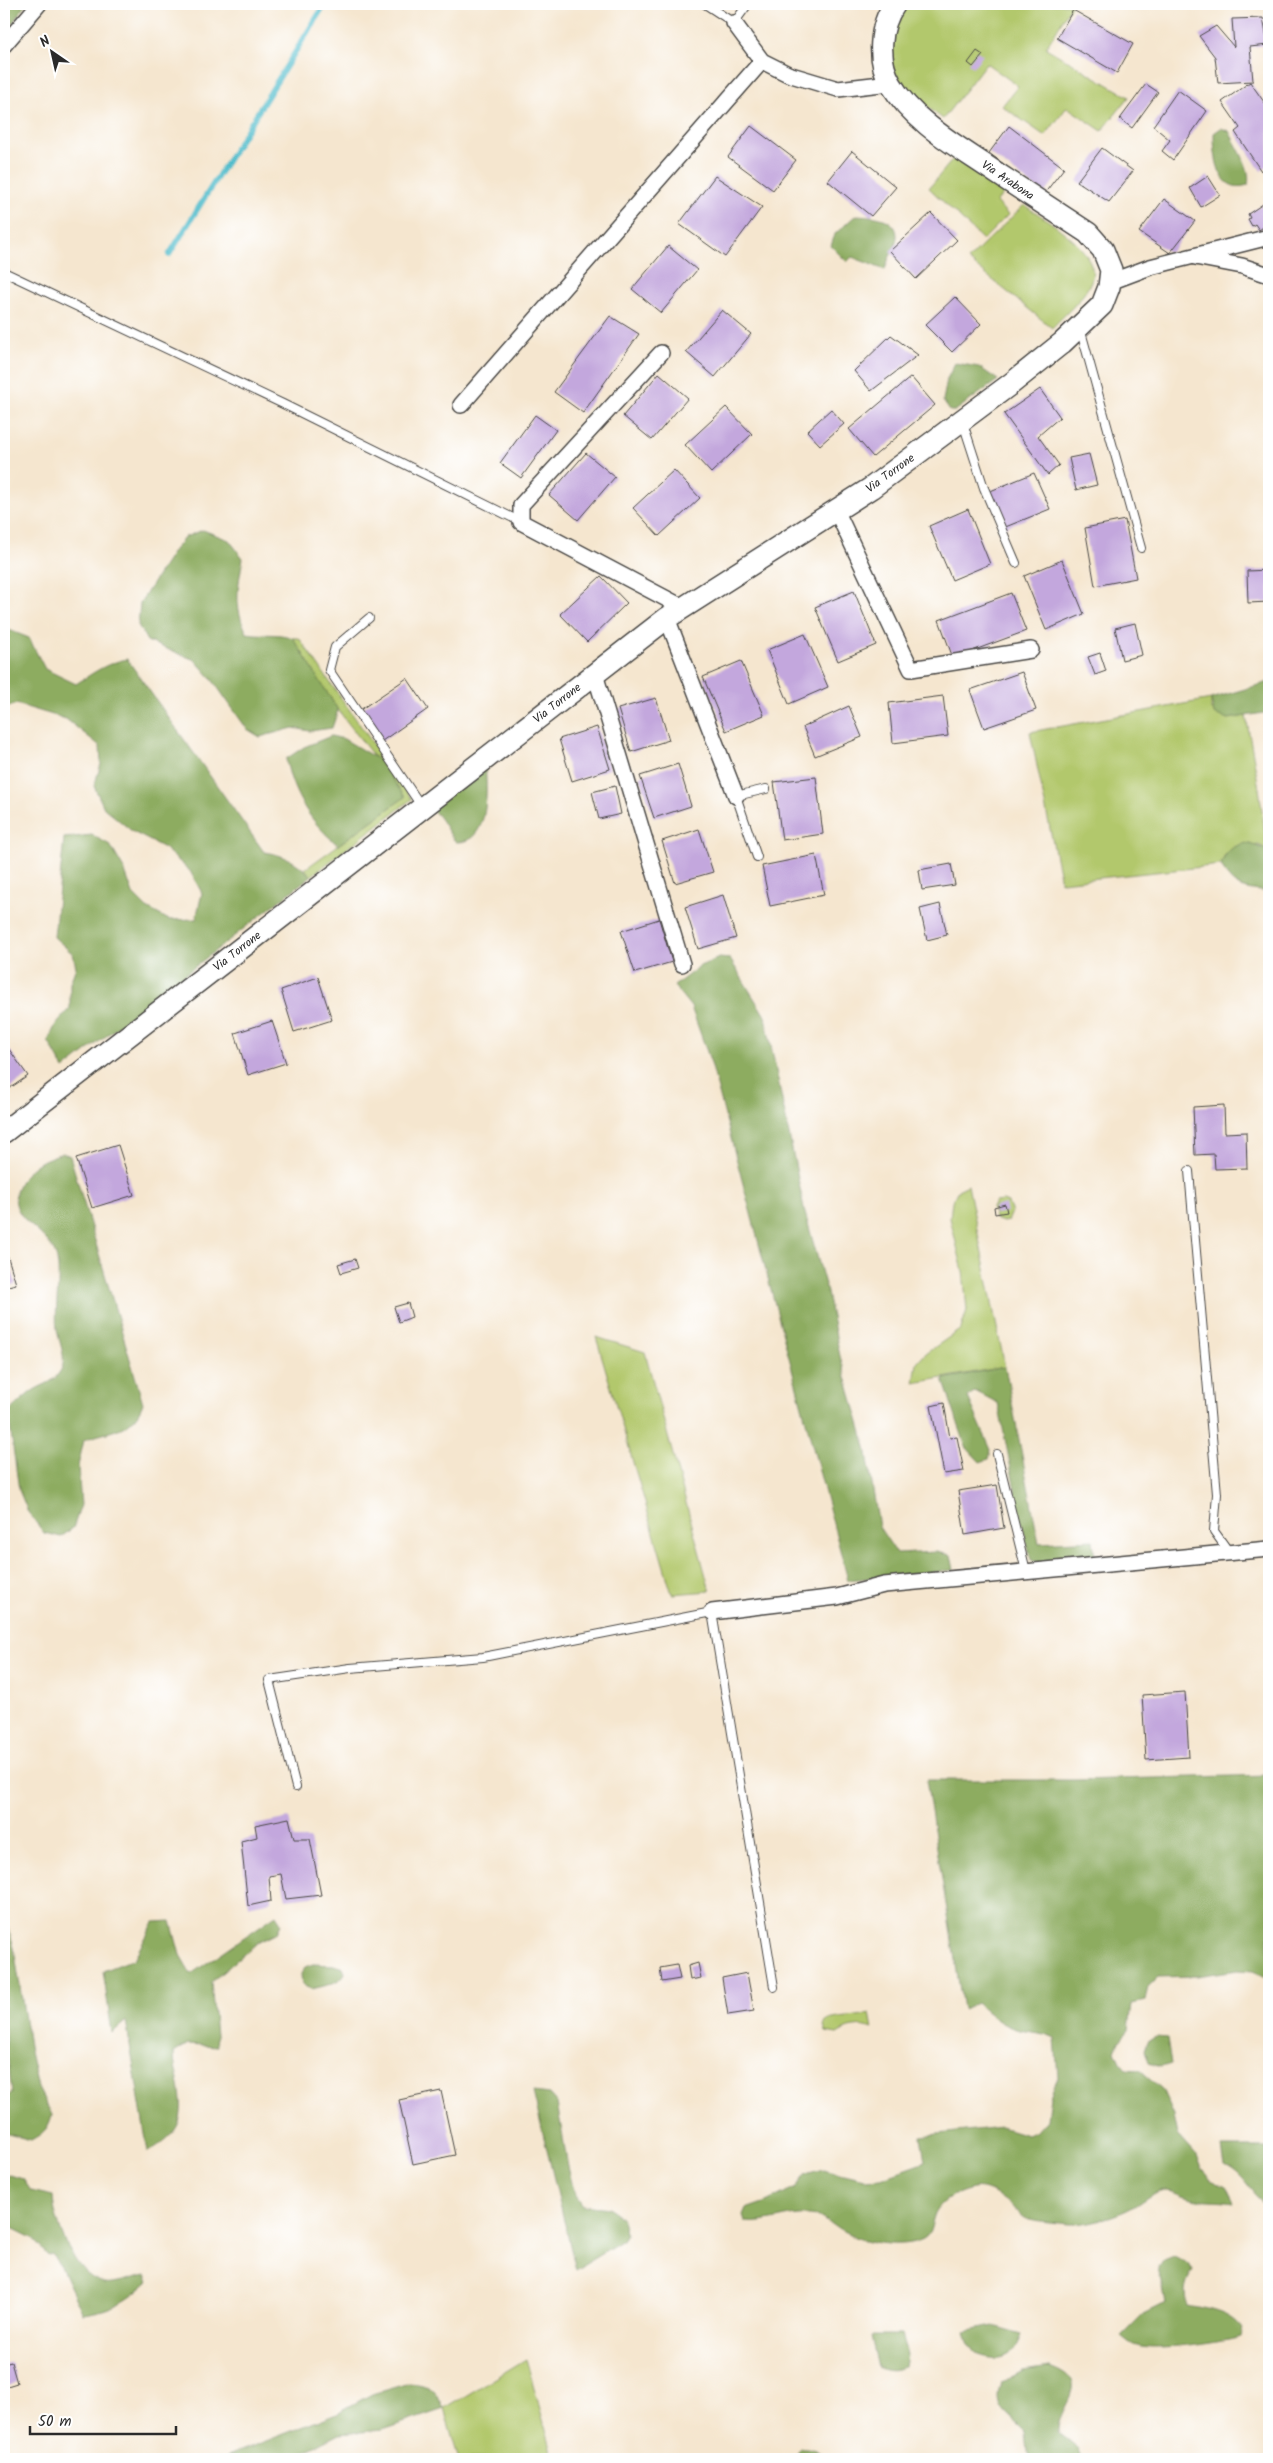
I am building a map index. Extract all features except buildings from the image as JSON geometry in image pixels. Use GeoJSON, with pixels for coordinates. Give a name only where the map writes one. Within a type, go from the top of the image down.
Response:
{"type":"FeatureCollection","features":[{"type":"Feature","properties":{"kind":"main road","name":"Via Arabona"},"geometry":{"type":"LineString","coordinates":[[895,4],[882,34],[882,56],[890,83],[906,106],[935,131],[1088,233],[1103,250],[1111,270],[1110,282]]}},
{"type":"Feature","properties":{"kind":"main road","name":"Via Torrone"},"geometry":{"type":"LineString","coordinates":[[4,1132],[422,807],[676,613],[871,488],[1033,366],[1102,305],[1110,282]]}},
{"type":"Feature","properties":{"kind":"street"},"geometry":{"type":"LineString","coordinates":[[4,45],[39,4]]}},
{"type":"Feature","properties":{"kind":"street"},"geometry":{"type":"LineString","coordinates":[[734,23],[762,61],[788,74],[838,89],[890,83]]}},
{"type":"Feature","properties":{"kind":"street"},"geometry":{"type":"LineString","coordinates":[[461,405],[762,61]]}},
{"type":"Feature","properties":{"kind":"street"},"geometry":{"type":"LineString","coordinates":[[1110,282],[1191,256],[1269,237]]}},
{"type":"Feature","properties":{"kind":"street"},"geometry":{"type":"LineString","coordinates":[[1191,256],[1242,266],[1269,275]]}},
{"type":"Feature","properties":{"kind":"street"},"geometry":{"type":"LineString","coordinates":[[661,353],[521,504],[522,522],[676,613],[736,796]]}},
{"type":"Feature","properties":{"kind":"street"},"geometry":{"type":"LineString","coordinates":[[836,510],[911,669],[1031,650]]}},
{"type":"Feature","properties":{"kind":"street"},"geometry":{"type":"LineString","coordinates":[[595,674],[682,964]]}},
{"type":"Feature","properties":{"kind":"street"},"geometry":{"type":"LineString","coordinates":[[712,1612],[837,1597],[884,1585],[1269,1549]]}},
{"type":"Feature","properties":{"kind":"lane"},"geometry":{"type":"LineString","coordinates":[[705,4],[734,23],[748,4]]}},
{"type":"Feature","properties":{"kind":"lane"},"geometry":{"type":"LineString","coordinates":[[4,272],[282,404],[522,522]]}},
{"type":"Feature","properties":{"kind":"lane"},"geometry":{"type":"LineString","coordinates":[[1079,326],[1141,548]]}},
{"type":"Feature","properties":{"kind":"lane"},"geometry":{"type":"LineString","coordinates":[[962,420],[984,488],[1016,563]]}},
{"type":"Feature","properties":{"kind":"lane"},"geometry":{"type":"LineString","coordinates":[[370,618],[335,647],[329,670],[422,807]]}},
{"type":"Feature","properties":{"kind":"lane"},"geometry":{"type":"LineString","coordinates":[[757,857],[736,796],[766,789]]}},
{"type":"Feature","properties":{"kind":"lane"},"geometry":{"type":"LineString","coordinates":[[1189,1171],[1217,1494],[1214,1531],[1230,1552]]}},
{"type":"Feature","properties":{"kind":"lane"},"geometry":{"type":"LineString","coordinates":[[997,1454],[1026,1571]]}},
{"type":"Feature","properties":{"kind":"lane"},"geometry":{"type":"LineString","coordinates":[[296,1787],[269,1680],[350,1668],[483,1657],[712,1612],[774,1988]]}},
{"type":"Feature","properties":{"kind":"green space"},"geometry":{"type":"Polygon","coordinates":[[[4,4],[26,4],[4,35],[4,4]]]}},
{"type":"Feature","properties":{"kind":"green space"},"geometry":{"type":"Polygon","coordinates":[[[904,4],[1072,4],[1046,48],[1129,97],[1102,131],[1067,107],[1045,136],[1002,106],[1018,86],[986,63],[943,119],[902,83],[894,70],[890,57],[890,42],[894,24],[904,4]]]}},
{"type":"Feature","properties":{"kind":"green space"},"geometry":{"type":"Polygon","coordinates":[[[1221,128],[1229,131],[1243,157],[1248,172],[1248,185],[1238,187],[1230,184],[1219,171],[1214,133],[1221,128]]]}},
{"type":"Feature","properties":{"kind":"green space"},"geometry":{"type":"Polygon","coordinates":[[[954,158],[1007,190],[996,202],[1008,215],[983,240],[929,188],[954,158]]]}},
{"type":"Feature","properties":{"kind":"green space"},"geometry":{"type":"Polygon","coordinates":[[[1024,205],[1070,237],[1088,259],[1092,270],[1091,281],[1084,294],[1052,328],[968,260],[1024,205]]]}},
{"type":"Feature","properties":{"kind":"green space"},"geometry":{"type":"Polygon","coordinates":[[[856,215],[882,218],[893,225],[896,230],[896,241],[885,270],[852,257],[847,262],[831,246],[835,234],[856,215]]]}},
{"type":"Feature","properties":{"kind":"green space"},"geometry":{"type":"Polygon","coordinates":[[[955,363],[979,367],[998,380],[955,411],[950,411],[943,401],[947,379],[955,363]]]}},
{"type":"Feature","properties":{"kind":"green space"},"geometry":{"type":"Polygon","coordinates":[[[203,530],[229,540],[243,558],[238,588],[238,605],[247,633],[282,635],[293,638],[338,710],[332,728],[310,731],[293,728],[260,737],[247,729],[211,678],[195,660],[147,641],[138,625],[140,603],[174,550],[185,537],[203,530]]]}},
{"type":"Feature","properties":{"kind":"green space"},"geometry":{"type":"Polygon","coordinates":[[[4,628],[29,638],[45,669],[76,684],[106,666],[127,659],[264,852],[289,860],[300,866],[311,876],[64,1069],[48,1041],[56,1024],[70,1008],[70,983],[76,967],[73,954],[54,937],[64,838],[92,835],[110,845],[124,869],[133,894],[147,908],[169,920],[196,919],[202,893],[190,871],[164,848],[133,832],[104,808],[94,786],[101,764],[100,746],[66,719],[16,704],[4,709],[4,628]]]}},
{"type":"Feature","properties":{"kind":"green space"},"geometry":{"type":"Polygon","coordinates":[[[293,638],[299,638],[412,799],[311,876],[305,869],[405,797],[338,710],[293,638]]]}},
{"type":"Feature","properties":{"kind":"green space"},"geometry":{"type":"Polygon","coordinates":[[[1269,682],[1269,712],[1228,719],[1214,714],[1211,699],[1269,682]]]}},
{"type":"Feature","properties":{"kind":"green space"},"geometry":{"type":"Polygon","coordinates":[[[1211,699],[1211,709],[1228,719],[1246,716],[1259,788],[1267,849],[1258,845],[1225,855],[1221,865],[1061,882],[1030,732],[1211,699]]]}},
{"type":"Feature","properties":{"kind":"green space"},"geometry":{"type":"Polygon","coordinates":[[[331,736],[344,739],[379,760],[405,797],[338,845],[319,827],[304,807],[293,784],[286,759],[304,747],[331,736]]]}},
{"type":"Feature","properties":{"kind":"green space"},"geometry":{"type":"Polygon","coordinates":[[[485,763],[486,799],[481,824],[476,834],[467,840],[456,842],[430,808],[485,763]]]}},
{"type":"Feature","properties":{"kind":"green space"},"geometry":{"type":"Polygon","coordinates":[[[1246,843],[1269,850],[1269,892],[1240,887],[1230,879],[1221,865],[1230,850],[1246,843]]]}},
{"type":"Feature","properties":{"kind":"green space"},"geometry":{"type":"Polygon","coordinates":[[[719,958],[730,959],[765,1016],[805,1213],[826,1288],[840,1356],[866,1447],[879,1527],[897,1554],[936,1552],[951,1555],[954,1570],[848,1580],[711,1063],[691,1007],[674,986],[700,966],[719,958]]]}},
{"type":"Feature","properties":{"kind":"green space"},"geometry":{"type":"Polygon","coordinates":[[[63,1153],[70,1156],[143,1403],[139,1413],[127,1425],[84,1440],[78,1466],[81,1505],[73,1528],[61,1537],[44,1533],[28,1512],[19,1490],[8,1412],[31,1392],[53,1380],[62,1368],[63,1352],[56,1321],[57,1260],[53,1249],[46,1240],[21,1215],[16,1206],[16,1195],[20,1182],[33,1167],[44,1160],[63,1153]]]}},
{"type":"Feature","properties":{"kind":"green space"},"geometry":{"type":"Polygon","coordinates":[[[968,1185],[1005,1367],[914,1383],[917,1363],[925,1354],[961,1329],[967,1310],[963,1271],[950,1218],[952,1201],[958,1190],[968,1185]]]}},
{"type":"Feature","properties":{"kind":"green space"},"geometry":{"type":"Polygon","coordinates":[[[1003,1201],[1008,1203],[1012,1212],[1008,1221],[1003,1222],[995,1219],[992,1208],[995,1202],[1003,1201]]]}},
{"type":"Feature","properties":{"kind":"green space"},"geometry":{"type":"Polygon","coordinates":[[[596,1337],[645,1352],[710,1591],[672,1594],[596,1337]]]}},
{"type":"Feature","properties":{"kind":"green space"},"geometry":{"type":"Polygon","coordinates":[[[1005,1367],[1039,1543],[1093,1540],[1095,1559],[1043,1564],[1031,1560],[1020,1515],[998,1403],[975,1391],[968,1397],[991,1450],[989,1459],[980,1462],[966,1447],[943,1379],[1005,1367]]]}},
{"type":"Feature","properties":{"kind":"green space"},"geometry":{"type":"Polygon","coordinates":[[[1269,1775],[1269,1979],[1253,1971],[1237,1970],[1197,1976],[1158,1977],[1148,1987],[1145,2000],[1132,2003],[1129,2030],[1118,2043],[1115,2051],[1126,2069],[1140,2070],[1162,2089],[1174,2116],[1178,2135],[1195,2154],[1201,2168],[1211,2179],[1226,2186],[1234,2202],[1192,2198],[1173,2191],[1164,2190],[1153,2194],[1118,2214],[1092,2221],[1069,2224],[1039,2221],[1024,2217],[994,2193],[987,2190],[973,2189],[955,2195],[940,2206],[934,2216],[930,2232],[926,2237],[905,2244],[884,2244],[853,2237],[824,2220],[809,2215],[761,2222],[745,2222],[743,2216],[746,2209],[766,2202],[796,2187],[806,2174],[823,2169],[864,2179],[881,2178],[925,2162],[921,2136],[1001,2127],[1027,2135],[1037,2131],[1047,2120],[1050,2096],[1058,2077],[1055,2038],[1008,2026],[996,2020],[976,2003],[963,2009],[926,1780],[1075,1780],[1269,1775]]]}},
{"type":"Feature","properties":{"kind":"green space"},"geometry":{"type":"Polygon","coordinates":[[[4,1910],[14,1948],[30,2052],[38,2088],[52,2115],[45,2130],[31,2140],[4,2133],[4,2096],[12,2094],[4,2028],[4,1910]]]}},
{"type":"Feature","properties":{"kind":"green space"},"geometry":{"type":"Polygon","coordinates":[[[276,1915],[281,1923],[277,1933],[257,1943],[211,1982],[217,2046],[188,2044],[174,2053],[181,2115],[178,2124],[168,2138],[148,2152],[126,2021],[112,2033],[103,1971],[134,1959],[154,1922],[171,1921],[180,1955],[191,1974],[276,1915]]]}},
{"type":"Feature","properties":{"kind":"green space"},"geometry":{"type":"Polygon","coordinates":[[[313,1964],[334,1965],[343,1968],[345,1973],[335,1982],[311,1989],[302,1985],[301,1974],[305,1967],[313,1964]]]}},
{"type":"Feature","properties":{"kind":"green space"},"geometry":{"type":"Polygon","coordinates":[[[870,2013],[873,2029],[859,2027],[850,2028],[837,2034],[826,2032],[824,2026],[826,2021],[870,2013]]]}},
{"type":"Feature","properties":{"kind":"green space"},"geometry":{"type":"Polygon","coordinates":[[[1156,2037],[1167,2038],[1171,2064],[1161,2067],[1149,2063],[1145,2050],[1148,2041],[1156,2037]]]}},
{"type":"Feature","properties":{"kind":"green space"},"geometry":{"type":"Polygon","coordinates":[[[533,2092],[549,2094],[557,2103],[575,2195],[582,2205],[611,2208],[622,2221],[626,2235],[623,2241],[576,2270],[533,2092]]]}},
{"type":"Feature","properties":{"kind":"green space"},"geometry":{"type":"Polygon","coordinates":[[[1222,2148],[1269,2148],[1269,2204],[1257,2196],[1239,2175],[1225,2165],[1222,2148]]]}},
{"type":"Feature","properties":{"kind":"green space"},"geometry":{"type":"Polygon","coordinates":[[[10,2175],[23,2179],[31,2191],[53,2196],[57,2219],[68,2247],[75,2259],[93,2279],[108,2283],[146,2275],[149,2281],[119,2304],[83,2314],[61,2267],[52,2255],[48,2256],[32,2238],[4,2224],[4,2176],[10,2175]]]}},
{"type":"Feature","properties":{"kind":"green space"},"geometry":{"type":"Polygon","coordinates":[[[1174,2256],[1189,2264],[1193,2271],[1186,2288],[1185,2296],[1188,2305],[1225,2314],[1242,2328],[1240,2337],[1204,2344],[1146,2348],[1128,2342],[1121,2336],[1142,2315],[1166,2303],[1159,2267],[1164,2260],[1174,2256]]]}},
{"type":"Feature","properties":{"kind":"green space"},"geometry":{"type":"Polygon","coordinates":[[[993,2326],[1022,2334],[1015,2349],[1004,2357],[997,2358],[974,2353],[965,2332],[993,2326]]]}},
{"type":"Feature","properties":{"kind":"green space"},"geometry":{"type":"Polygon","coordinates":[[[871,2335],[901,2335],[907,2354],[905,2366],[892,2371],[878,2368],[871,2335]]]}},
{"type":"Feature","properties":{"kind":"green space"},"geometry":{"type":"Polygon","coordinates":[[[526,2359],[554,2459],[459,2459],[444,2409],[526,2359]]]}},
{"type":"Feature","properties":{"kind":"green space"},"geometry":{"type":"Polygon","coordinates":[[[1049,2367],[1063,2373],[1070,2380],[1072,2387],[1071,2395],[1059,2422],[1058,2432],[1078,2448],[1083,2459],[1029,2459],[1026,2433],[1008,2416],[1001,2406],[999,2392],[1002,2382],[1023,2371],[1049,2367]]]}},
{"type":"Feature","properties":{"kind":"green space"},"geometry":{"type":"Polygon","coordinates":[[[409,2383],[423,2385],[432,2389],[444,2409],[382,2430],[340,2434],[290,2459],[220,2459],[335,2414],[372,2394],[409,2383]]]}},
{"type":"Feature","properties":{"kind":"green space"},"geometry":{"type":"Polygon","coordinates":[[[800,2448],[814,2450],[821,2453],[826,2459],[794,2459],[800,2448]]]}},
{"type":"Feature","properties":{"kind":"waterway"},"geometry":{"type":"LineString","coordinates":[[169,255],[325,4]]}}]}
